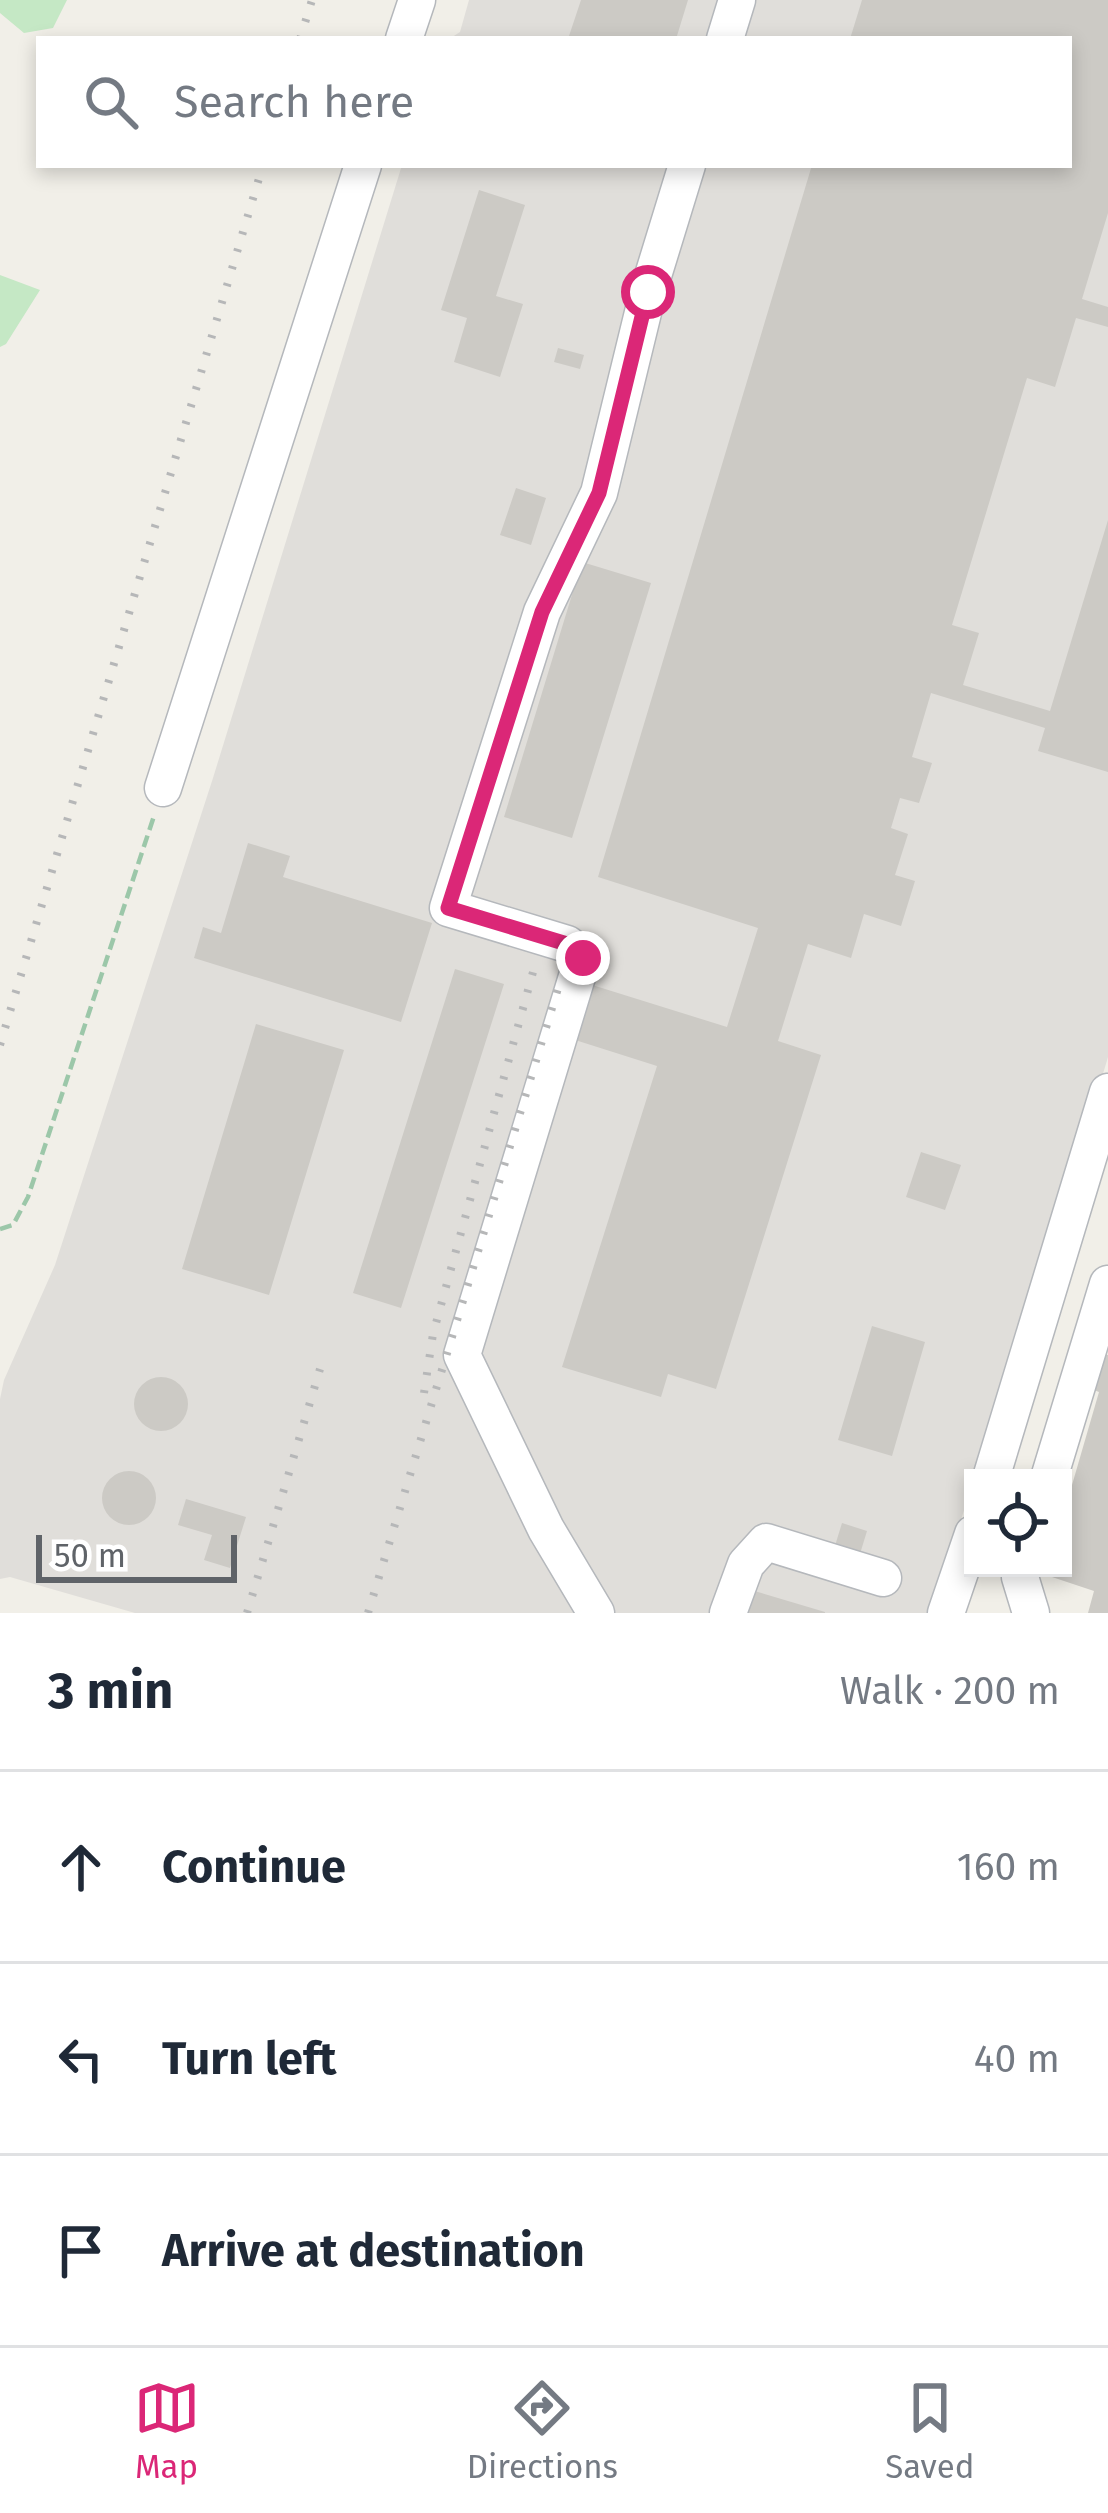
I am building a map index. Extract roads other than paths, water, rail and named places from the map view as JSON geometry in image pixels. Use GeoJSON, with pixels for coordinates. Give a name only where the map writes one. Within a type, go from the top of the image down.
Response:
{"type":"FeatureCollection","features":[{"type":"Feature","properties":{"kind":"lane"},"geometry":{"type":"LineString","coordinates":[[405,36],[417,0]]}},
{"type":"Feature","properties":{"kind":"lane"},"geometry":{"type":"LineString","coordinates":[[726,36],[737,0]]}},
{"type":"Feature","properties":{"kind":"lane"},"geometry":{"type":"LineString","coordinates":[[164,788],[363,168]]}},
{"type":"Feature","properties":{"kind":"lane"},"geometry":{"type":"LineString","coordinates":[[596,1613],[546,1529],[462,1355],[583,958],[567,944],[448,908],[542,612],[599,493],[648,292],[686,168]]}},
{"type":"Feature","properties":{"kind":"lane"},"geometry":{"type":"LineString","coordinates":[[994,1469],[1108,1092]]}},
{"type":"Feature","properties":{"kind":"lane"},"geometry":{"type":"LineString","coordinates":[[1051,1469],[1108,1284]]}},
{"type":"Feature","properties":{"kind":"lane"},"geometry":{"type":"LineString","coordinates":[[728,1613],[746,1564],[766,1542],[883,1579]]}},
{"type":"Feature","properties":{"kind":"lane"},"geometry":{"type":"LineString","coordinates":[[946,1613],[964,1560]]}},
{"type":"Feature","properties":{"kind":"lane"},"geometry":{"type":"LineString","coordinates":[[1020,1577],[1031,1613]]}},
{"type":"Feature","properties":{"kind":"railway"},"geometry":{"type":"LineString","coordinates":[[301,36],[312,0]]}},
{"type":"Feature","properties":{"kind":"railway"},"geometry":{"type":"LineString","coordinates":[[0,1045],[262,168]]}},
{"type":"Feature","properties":{"kind":"railway"},"geometry":{"type":"LineString","coordinates":[[424,1393],[433,1334],[533,972]]}},
{"type":"Feature","properties":{"kind":"railway"},"geometry":{"type":"LineString","coordinates":[[368,1613],[559,985]]}},
{"type":"Feature","properties":{"kind":"railway"},"geometry":{"type":"LineString","coordinates":[[247,1613],[320,1369]]}}]}
